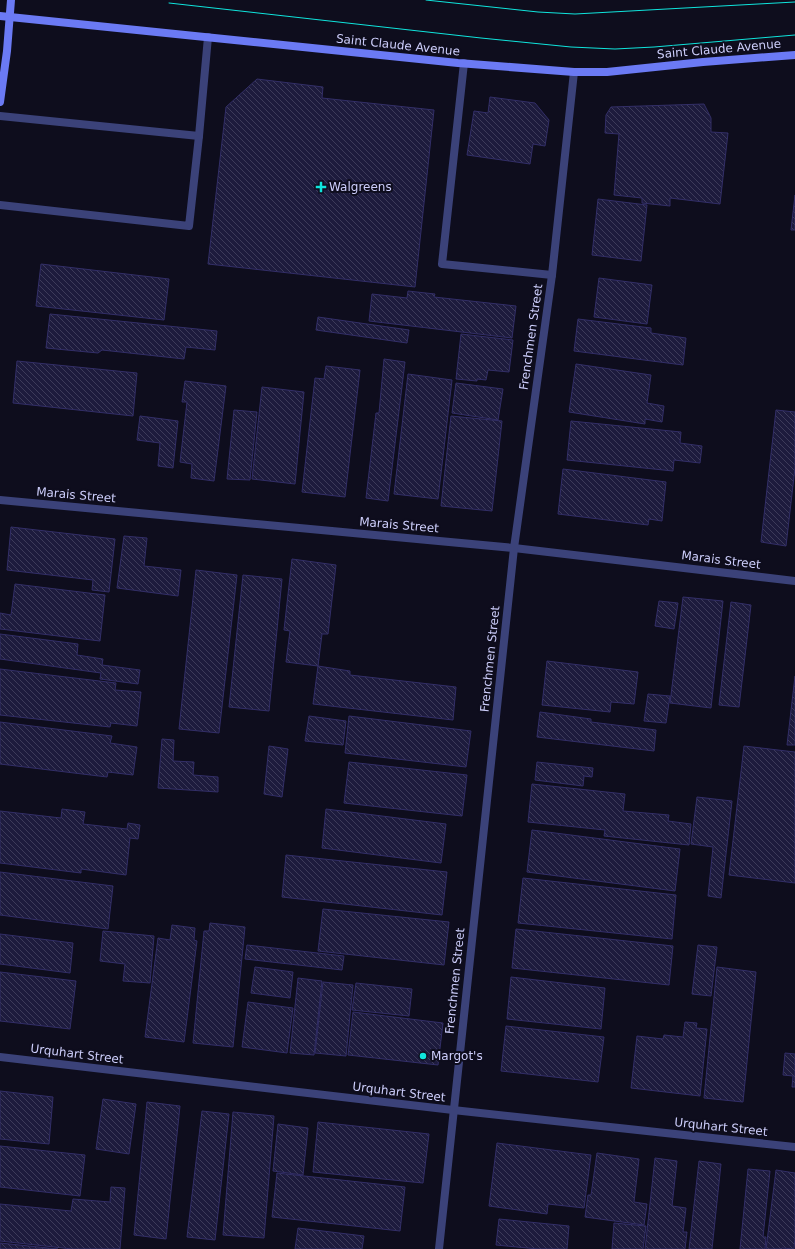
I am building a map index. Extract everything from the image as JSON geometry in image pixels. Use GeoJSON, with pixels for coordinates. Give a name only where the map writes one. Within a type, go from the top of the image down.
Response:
{"type":"FeatureCollection","features":[{"type":"Feature","properties":{"kind":"main road"},"geometry":{"type":"LineString","coordinates":[[0,102],[7,51],[11,0]]}},
{"type":"Feature","properties":{"kind":"main road","name":"Saint Claude Avenue"},"geometry":{"type":"LineString","coordinates":[[0,16],[464,63],[574,72],[607,72],[703,62],[795,55]]}},
{"type":"Feature","properties":{"kind":"street"},"geometry":{"type":"LineString","coordinates":[[0,205],[189,226],[200,136],[208,37]]}},
{"type":"Feature","properties":{"kind":"street"},"geometry":{"type":"LineString","coordinates":[[464,63],[442,264],[552,275]]}},
{"type":"Feature","properties":{"kind":"street","name":"Frenchmen Street"},"geometry":{"type":"LineString","coordinates":[[439,1249],[514,548],[552,275],[574,72]]}},
{"type":"Feature","properties":{"kind":"street"},"geometry":{"type":"LineString","coordinates":[[0,116],[200,136]]}},
{"type":"Feature","properties":{"kind":"street","name":"Marais Street"},"geometry":{"type":"LineString","coordinates":[[0,500],[514,548],[795,581]]}},
{"type":"Feature","properties":{"kind":"street","name":"Urquhart Street"},"geometry":{"type":"LineString","coordinates":[[0,1057],[453,1110],[795,1147]]}},
{"type":"Feature","properties":{"kind":"building","name":"Walgreens"},"geometry":{"type":"Polygon","coordinates":[[[257,79],[323,87],[322,98],[434,110],[415,287],[208,264],[226,107],[257,79]]]}},
{"type":"Feature","properties":{"kind":"building"},"geometry":{"type":"Polygon","coordinates":[[[490,97],[535,103],[549,120],[545,146],[533,144],[530,164],[467,155],[474,111],[488,113],[490,97]]]}},
{"type":"Feature","properties":{"kind":"building"},"geometry":{"type":"Polygon","coordinates":[[[704,104],[711,118],[711,132],[728,133],[720,204],[670,198],[670,206],[642,203],[642,198],[614,195],[619,134],[605,133],[606,115],[611,107],[704,104]]]}},
{"type":"Feature","properties":{"kind":"building"},"geometry":{"type":"Polygon","coordinates":[[[795,195],[795,230],[791,230],[795,195]]]}},
{"type":"Feature","properties":{"kind":"building"},"geometry":{"type":"Polygon","coordinates":[[[598,199],[647,205],[641,261],[592,255],[598,199]]]}},
{"type":"Feature","properties":{"kind":"building"},"geometry":{"type":"Polygon","coordinates":[[[41,264],[169,279],[164,320],[36,306],[41,264]]]}},
{"type":"Feature","properties":{"kind":"building"},"geometry":{"type":"Polygon","coordinates":[[[599,278],[652,285],[647,324],[594,317],[599,278]]]}},
{"type":"Feature","properties":{"kind":"building"},"geometry":{"type":"Polygon","coordinates":[[[408,291],[435,294],[434,297],[516,306],[512,338],[369,321],[372,294],[407,298],[408,291]]]}},
{"type":"Feature","properties":{"kind":"building"},"geometry":{"type":"Polygon","coordinates":[[[50,314],[217,331],[215,350],[186,347],[184,359],[102,350],[98,353],[46,348],[50,314]]]}},
{"type":"Feature","properties":{"kind":"building"},"geometry":{"type":"Polygon","coordinates":[[[318,317],[409,330],[407,343],[316,330],[318,317]]]}},
{"type":"Feature","properties":{"kind":"building"},"geometry":{"type":"Polygon","coordinates":[[[578,319],[651,328],[651,333],[686,338],[683,365],[574,351],[578,319]]]}},
{"type":"Feature","properties":{"kind":"building"},"geometry":{"type":"Polygon","coordinates":[[[461,334],[513,340],[509,372],[488,370],[486,380],[477,379],[477,381],[456,379],[461,334]]]}},
{"type":"Feature","properties":{"kind":"building"},"geometry":{"type":"Polygon","coordinates":[[[384,359],[405,362],[388,501],[366,498],[376,413],[379,413],[384,359]]]}},
{"type":"Feature","properties":{"kind":"building"},"geometry":{"type":"Polygon","coordinates":[[[17,361],[137,373],[133,416],[13,403],[17,361]]]}},
{"type":"Feature","properties":{"kind":"building"},"geometry":{"type":"Polygon","coordinates":[[[576,364],[651,375],[647,403],[664,406],[662,422],[645,419],[645,424],[569,412],[576,364]]]}},
{"type":"Feature","properties":{"kind":"building"},"geometry":{"type":"Polygon","coordinates":[[[326,366],[360,370],[345,497],[302,492],[315,378],[324,379],[326,366]]]}},
{"type":"Feature","properties":{"kind":"building"},"geometry":{"type":"Polygon","coordinates":[[[408,374],[452,380],[438,499],[394,494],[408,374]]]}},
{"type":"Feature","properties":{"kind":"building"},"geometry":{"type":"Polygon","coordinates":[[[185,381],[226,386],[214,481],[191,478],[192,464],[180,462],[187,402],[182,402],[185,381]]]}},
{"type":"Feature","properties":{"kind":"building"},"geometry":{"type":"Polygon","coordinates":[[[456,383],[503,389],[498,420],[452,413],[456,383]]]}},
{"type":"Feature","properties":{"kind":"building"},"geometry":{"type":"Polygon","coordinates":[[[262,387],[304,392],[295,484],[252,479],[262,387]]]}},
{"type":"Feature","properties":{"kind":"building"},"geometry":{"type":"Polygon","coordinates":[[[234,410],[257,412],[250,480],[227,479],[234,410]]]}},
{"type":"Feature","properties":{"kind":"building"},"geometry":{"type":"Polygon","coordinates":[[[776,410],[795,412],[795,468],[786,546],[761,542],[776,410]]]}},
{"type":"Feature","properties":{"kind":"building"},"geometry":{"type":"Polygon","coordinates":[[[140,416],[178,421],[173,468],[158,466],[160,443],[137,440],[140,416]]]}},
{"type":"Feature","properties":{"kind":"building"},"geometry":{"type":"Polygon","coordinates":[[[451,416],[502,421],[492,511],[441,506],[451,416]]]}},
{"type":"Feature","properties":{"kind":"building"},"geometry":{"type":"Polygon","coordinates":[[[571,421],[681,432],[680,443],[702,446],[700,463],[674,460],[673,471],[567,460],[571,421]]]}},
{"type":"Feature","properties":{"kind":"building"},"geometry":{"type":"Polygon","coordinates":[[[563,469],[666,482],[662,521],[649,519],[648,525],[558,514],[563,469]]]}},
{"type":"Feature","properties":{"kind":"building"},"geometry":{"type":"Polygon","coordinates":[[[11,527],[115,539],[109,592],[92,590],[93,580],[7,570],[11,527]]]}},
{"type":"Feature","properties":{"kind":"building"},"geometry":{"type":"Polygon","coordinates":[[[124,536],[147,538],[144,566],[181,570],[178,596],[117,588],[124,536]]]}},
{"type":"Feature","properties":{"kind":"building"},"geometry":{"type":"Polygon","coordinates":[[[292,559],[336,565],[328,634],[322,634],[318,666],[286,662],[290,631],[284,630],[292,559]]]}},
{"type":"Feature","properties":{"kind":"building"},"geometry":{"type":"Polygon","coordinates":[[[196,570],[237,575],[219,733],[179,729],[196,570]]]}},
{"type":"Feature","properties":{"kind":"building"},"geometry":{"type":"Polygon","coordinates":[[[243,575],[282,579],[269,711],[229,707],[243,575]]]}},
{"type":"Feature","properties":{"kind":"building"},"geometry":{"type":"Polygon","coordinates":[[[15,584],[105,595],[100,641],[0,629],[0,613],[11,615],[15,584]]]}},
{"type":"Feature","properties":{"kind":"building"},"geometry":{"type":"Polygon","coordinates":[[[683,597],[723,601],[711,708],[670,703],[683,597]]]}},
{"type":"Feature","properties":{"kind":"building"},"geometry":{"type":"Polygon","coordinates":[[[659,601],[678,603],[674,629],[655,626],[659,601]]]}},
{"type":"Feature","properties":{"kind":"building"},"geometry":{"type":"Polygon","coordinates":[[[731,602],[751,605],[739,707],[719,705],[731,602]]]}},
{"type":"Feature","properties":{"kind":"building"},"geometry":{"type":"Polygon","coordinates":[[[0,634],[78,644],[77,655],[103,659],[102,665],[140,670],[138,684],[100,679],[101,673],[0,659],[0,634]]]}},
{"type":"Feature","properties":{"kind":"building"},"geometry":{"type":"Polygon","coordinates":[[[547,661],[638,672],[634,704],[611,702],[610,712],[542,705],[547,661]]]}},
{"type":"Feature","properties":{"kind":"building"},"geometry":{"type":"Polygon","coordinates":[[[318,666],[350,671],[350,675],[456,687],[453,720],[313,704],[318,666]]]}},
{"type":"Feature","properties":{"kind":"building"},"geometry":{"type":"Polygon","coordinates":[[[0,669],[116,683],[115,690],[141,692],[137,726],[111,723],[110,727],[0,715],[0,669]]]}},
{"type":"Feature","properties":{"kind":"building"},"geometry":{"type":"Polygon","coordinates":[[[795,676],[795,745],[787,745],[795,676]]]}},
{"type":"Feature","properties":{"kind":"building"},"geometry":{"type":"Polygon","coordinates":[[[648,694],[670,696],[666,723],[644,721],[648,694]]]}},
{"type":"Feature","properties":{"kind":"building"},"geometry":{"type":"Polygon","coordinates":[[[540,712],[591,719],[591,722],[656,730],[654,751],[537,737],[540,712]]]}},
{"type":"Feature","properties":{"kind":"building"},"geometry":{"type":"Polygon","coordinates":[[[309,716],[346,721],[343,745],[305,741],[309,716]]]}},
{"type":"Feature","properties":{"kind":"building"},"geometry":{"type":"Polygon","coordinates":[[[349,716],[471,731],[466,767],[345,753],[349,716]]]}},
{"type":"Feature","properties":{"kind":"building"},"geometry":{"type":"Polygon","coordinates":[[[0,722],[112,736],[110,743],[137,747],[133,775],[108,772],[107,777],[0,764],[0,722]]]}},
{"type":"Feature","properties":{"kind":"building"},"geometry":{"type":"Polygon","coordinates":[[[162,739],[174,740],[173,761],[194,762],[193,775],[218,777],[218,792],[158,788],[162,739]]]}},
{"type":"Feature","properties":{"kind":"building"},"geometry":{"type":"Polygon","coordinates":[[[269,746],[288,749],[282,797],[264,794],[269,746]]]}},
{"type":"Feature","properties":{"kind":"building"},"geometry":{"type":"Polygon","coordinates":[[[744,746],[795,752],[795,883],[729,875],[744,746]]]}},
{"type":"Feature","properties":{"kind":"building"},"geometry":{"type":"Polygon","coordinates":[[[349,762],[467,775],[462,816],[344,803],[349,762]]]}},
{"type":"Feature","properties":{"kind":"building"},"geometry":{"type":"Polygon","coordinates":[[[537,762],[593,768],[592,777],[584,776],[583,786],[535,780],[537,762]]]}},
{"type":"Feature","properties":{"kind":"building"},"geometry":{"type":"Polygon","coordinates":[[[532,784],[625,794],[623,811],[669,815],[668,821],[691,824],[689,845],[604,836],[605,830],[528,822],[532,784]]]}},
{"type":"Feature","properties":{"kind":"building"},"geometry":{"type":"Polygon","coordinates":[[[697,797],[732,801],[721,898],[708,896],[713,847],[691,844],[697,797]]]}},
{"type":"Feature","properties":{"kind":"building"},"geometry":{"type":"Polygon","coordinates":[[[62,809],[85,812],[83,824],[127,829],[128,823],[140,825],[138,839],[130,838],[126,875],[81,869],[81,873],[0,863],[0,811],[61,818],[62,809]]]}},
{"type":"Feature","properties":{"kind":"building"},"geometry":{"type":"Polygon","coordinates":[[[326,809],[446,824],[441,863],[322,848],[326,809]]]}},
{"type":"Feature","properties":{"kind":"building"},"geometry":{"type":"Polygon","coordinates":[[[532,830],[680,849],[675,891],[527,872],[532,830]]]}},
{"type":"Feature","properties":{"kind":"building"},"geometry":{"type":"Polygon","coordinates":[[[286,855],[447,872],[442,915],[282,897],[286,855]]]}},
{"type":"Feature","properties":{"kind":"building"},"geometry":{"type":"Polygon","coordinates":[[[0,872],[113,886],[108,929],[0,915],[0,872]]]}},
{"type":"Feature","properties":{"kind":"building"},"geometry":{"type":"Polygon","coordinates":[[[523,878],[676,895],[672,939],[518,923],[523,878]]]}},
{"type":"Feature","properties":{"kind":"building"},"geometry":{"type":"Polygon","coordinates":[[[323,909],[449,922],[444,965],[318,951],[323,909]]]}},
{"type":"Feature","properties":{"kind":"building"},"geometry":{"type":"Polygon","coordinates":[[[210,923],[245,927],[233,1047],[193,1043],[204,931],[209,931],[210,923]]]}},
{"type":"Feature","properties":{"kind":"building"},"geometry":{"type":"Polygon","coordinates":[[[172,925],[195,928],[194,940],[197,941],[184,1042],[145,1037],[158,938],[170,940],[172,925]]]}},
{"type":"Feature","properties":{"kind":"building"},"geometry":{"type":"Polygon","coordinates":[[[516,929],[673,946],[669,985],[512,968],[516,929]]]}},
{"type":"Feature","properties":{"kind":"building"},"geometry":{"type":"Polygon","coordinates":[[[103,931],[154,936],[150,983],[123,981],[125,964],[100,961],[103,931]]]}},
{"type":"Feature","properties":{"kind":"building"},"geometry":{"type":"Polygon","coordinates":[[[0,934],[73,943],[70,973],[0,964],[0,934]]]}},
{"type":"Feature","properties":{"kind":"building"},"geometry":{"type":"Polygon","coordinates":[[[247,945],[344,956],[342,970],[245,959],[247,945]]]}},
{"type":"Feature","properties":{"kind":"building"},"geometry":{"type":"Polygon","coordinates":[[[698,945],[717,947],[711,996],[692,994],[698,945]]]}},
{"type":"Feature","properties":{"kind":"building"},"geometry":{"type":"Polygon","coordinates":[[[255,967],[293,972],[290,998],[251,993],[255,967]]]}},
{"type":"Feature","properties":{"kind":"building"},"geometry":{"type":"Polygon","coordinates":[[[717,967],[756,972],[743,1102],[704,1098],[717,967]]]}},
{"type":"Feature","properties":{"kind":"building"},"geometry":{"type":"Polygon","coordinates":[[[0,972],[76,981],[70,1029],[0,1021],[0,972]]]}},
{"type":"Feature","properties":{"kind":"building"},"geometry":{"type":"Polygon","coordinates":[[[511,977],[605,988],[601,1029],[507,1019],[511,977]]]}},
{"type":"Feature","properties":{"kind":"building"},"geometry":{"type":"Polygon","coordinates":[[[298,978],[322,981],[314,1055],[290,1053],[298,978]]]}},
{"type":"Feature","properties":{"kind":"building"},"geometry":{"type":"Polygon","coordinates":[[[323,982],[353,985],[346,1056],[315,1053],[323,982]]]}},
{"type":"Feature","properties":{"kind":"building"},"geometry":{"type":"Polygon","coordinates":[[[356,983],[412,989],[409,1016],[352,1010],[356,983]]]}},
{"type":"Feature","properties":{"kind":"building"},"geometry":{"type":"Polygon","coordinates":[[[248,1002],[293,1008],[287,1053],[242,1047],[248,1002]]]}},
{"type":"Feature","properties":{"kind":"building"},"geometry":{"type":"Polygon","coordinates":[[[353,1012],[443,1023],[438,1065],[348,1055],[353,1012]]]}},
{"type":"Feature","properties":{"kind":"building"},"geometry":{"type":"Polygon","coordinates":[[[685,1022],[697,1023],[696,1028],[707,1029],[700,1096],[631,1088],[637,1036],[663,1039],[664,1035],[683,1037],[685,1022]]]}},
{"type":"Feature","properties":{"kind":"building"},"geometry":{"type":"Polygon","coordinates":[[[506,1026],[604,1037],[598,1082],[501,1071],[506,1026]]]}},
{"type":"Feature","properties":{"kind":"building"},"geometry":{"type":"Polygon","coordinates":[[[785,1053],[795,1054],[795,1087],[792,1087],[793,1076],[783,1075],[785,1053]]]}},
{"type":"Feature","properties":{"kind":"building"},"geometry":{"type":"Polygon","coordinates":[[[0,1091],[53,1097],[49,1144],[0,1139],[0,1091]]]}},
{"type":"Feature","properties":{"kind":"building"},"geometry":{"type":"Polygon","coordinates":[[[103,1099],[136,1104],[129,1154],[96,1149],[103,1099]]]}},
{"type":"Feature","properties":{"kind":"building"},"geometry":{"type":"Polygon","coordinates":[[[147,1102],[180,1106],[166,1239],[134,1235],[147,1102]]]}},
{"type":"Feature","properties":{"kind":"building"},"geometry":{"type":"Polygon","coordinates":[[[202,1111],[229,1114],[215,1240],[187,1237],[202,1111]]]}},
{"type":"Feature","properties":{"kind":"building"},"geometry":{"type":"Polygon","coordinates":[[[233,1112],[274,1116],[264,1238],[223,1235],[233,1112]]]}},
{"type":"Feature","properties":{"kind":"building"},"geometry":{"type":"Polygon","coordinates":[[[318,1122],[429,1134],[423,1183],[313,1172],[318,1122]]]}},
{"type":"Feature","properties":{"kind":"building"},"geometry":{"type":"Polygon","coordinates":[[[278,1124],[308,1128],[303,1175],[273,1171],[278,1124]]]}},
{"type":"Feature","properties":{"kind":"building"},"geometry":{"type":"Polygon","coordinates":[[[497,1143],[591,1155],[584,1208],[548,1204],[547,1214],[489,1206],[497,1143]]]}},
{"type":"Feature","properties":{"kind":"building"},"geometry":{"type":"Polygon","coordinates":[[[0,1146],[85,1155],[80,1196],[0,1187],[0,1146]]]}},
{"type":"Feature","properties":{"kind":"building"},"geometry":{"type":"Polygon","coordinates":[[[597,1153],[639,1159],[634,1202],[647,1204],[644,1225],[585,1217],[588,1195],[591,1195],[597,1153]]]}},
{"type":"Feature","properties":{"kind":"building"},"geometry":{"type":"Polygon","coordinates":[[[655,1158],[677,1161],[672,1206],[686,1208],[683,1232],[687,1232],[685,1249],[645,1249],[655,1158]]]}},
{"type":"Feature","properties":{"kind":"building"},"geometry":{"type":"Polygon","coordinates":[[[699,1161],[721,1164],[712,1249],[689,1249],[699,1161]]]}},
{"type":"Feature","properties":{"kind":"building"},"geometry":{"type":"Polygon","coordinates":[[[748,1169],[770,1171],[763,1237],[766,1237],[765,1249],[740,1249],[748,1169]]]}},
{"type":"Feature","properties":{"kind":"building"},"geometry":{"type":"Polygon","coordinates":[[[776,1170],[795,1173],[794,1249],[766,1249],[776,1170]]]}},
{"type":"Feature","properties":{"kind":"building"},"geometry":{"type":"Polygon","coordinates":[[[277,1173],[405,1187],[400,1231],[272,1217],[277,1173]]]}},
{"type":"Feature","properties":{"kind":"building"},"geometry":{"type":"Polygon","coordinates":[[[111,1187],[125,1188],[120,1249],[72,1249],[0,1241],[0,1204],[71,1211],[73,1199],[110,1202],[111,1187]]]}},
{"type":"Feature","properties":{"kind":"building"},"geometry":{"type":"Polygon","coordinates":[[[499,1219],[569,1226],[567,1249],[538,1249],[496,1245],[499,1219]]]}},
{"type":"Feature","properties":{"kind":"building"},"geometry":{"type":"Polygon","coordinates":[[[614,1223],[646,1226],[643,1249],[612,1249],[614,1223]]]}},
{"type":"Feature","properties":{"kind":"building"},"geometry":{"type":"Polygon","coordinates":[[[298,1228],[364,1236],[362,1249],[295,1249],[298,1228]]]}},
{"type":"Feature","properties":{"kind":"building"},"geometry":{"type":"Polygon","coordinates":[[[0,1243],[58,1249],[0,1249],[0,1243]]]}},
{"type":"Feature","properties":{"kind":"tram line"},"geometry":{"type":"LineString","coordinates":[[426,0],[538,12],[575,14],[795,2]]}},
{"type":"Feature","properties":{"kind":"tram line"},"geometry":{"type":"LineString","coordinates":[[169,3],[571,47],[615,49],[654,47],[795,35]]}},
{"type":"Feature","properties":{"kind":"place","name":"Walgreens"},"geometry":{"type":"Point","coordinates":[321,187]}},
{"type":"Feature","properties":{"kind":"place","name":"Margot's"},"geometry":{"type":"Point","coordinates":[423,1056]}}]}
